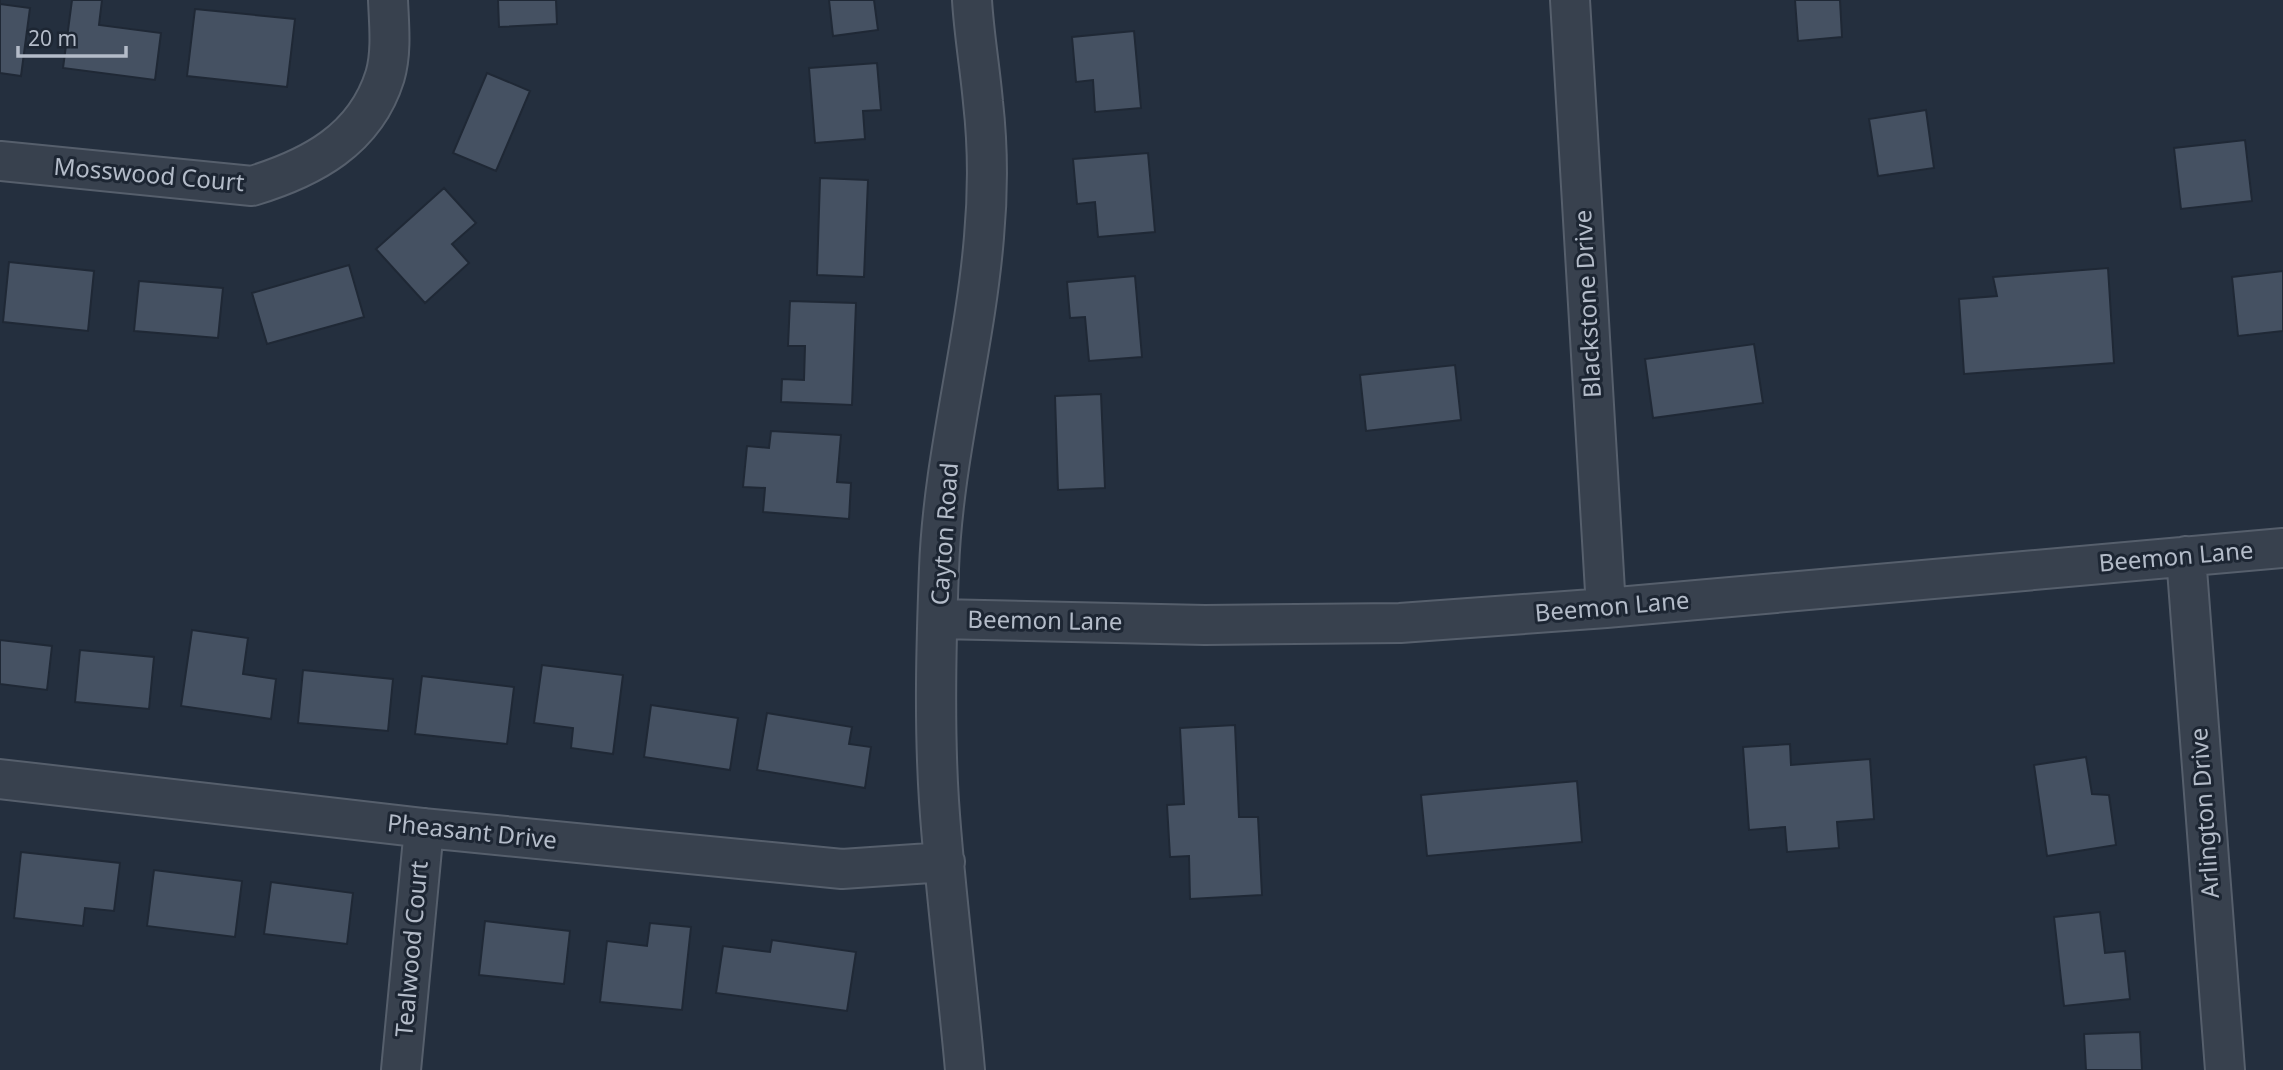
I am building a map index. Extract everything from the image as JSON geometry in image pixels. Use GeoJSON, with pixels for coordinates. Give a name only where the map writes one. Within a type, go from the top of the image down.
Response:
{"type":"FeatureCollection","features":[{"type":"Feature","properties":{"kind":"street","name":"Mosswood Court"},"geometry":{"type":"LineString","coordinates":[[0,161],[252,186],[292,174],[326,154],[354,131],[372,106],[385,75],[390,33],[388,0]]}},
{"type":"Feature","properties":{"kind":"street","name":"Cayton Road"},"geometry":{"type":"LineString","coordinates":[[965,1070],[939,801],[936,710],[939,566],[946,491],[957,409],[979,290],[984,234],[984,104],[971,0]]}},
{"type":"Feature","properties":{"kind":"street","name":"Blackstone Drive"},"geometry":{"type":"LineString","coordinates":[[1570,0],[1606,608]]}},
{"type":"Feature","properties":{"kind":"street","name":"Beemon Lane"},"geometry":{"type":"LineString","coordinates":[[938,619],[1205,625],[1400,623],[1606,608],[2283,548]]}},
{"type":"Feature","properties":{"kind":"street","name":"Arlington Drive"},"geometry":{"type":"LineString","coordinates":[[2186,556],[2225,1070]]}},
{"type":"Feature","properties":{"kind":"street","name":"Pheasant Drive"},"geometry":{"type":"LineString","coordinates":[[0,779],[424,828],[842,869],[946,862]]}},
{"type":"Feature","properties":{"kind":"street","name":"Tealwood Court"},"geometry":{"type":"LineString","coordinates":[[401,1070],[424,828]]}},
{"type":"Feature","properties":{"kind":"building"},"geometry":{"type":"Polygon","coordinates":[[[72,0],[102,0],[99,25],[161,33],[155,80],[63,68],[72,0]]]}},
{"type":"Feature","properties":{"kind":"building"},"geometry":{"type":"Polygon","coordinates":[[[498,0],[556,0],[557,24],[499,27],[498,0]]]}},
{"type":"Feature","properties":{"kind":"building"},"geometry":{"type":"Polygon","coordinates":[[[829,0],[874,0],[878,30],[833,36],[829,0]]]}},
{"type":"Feature","properties":{"kind":"building"},"geometry":{"type":"Polygon","coordinates":[[[1795,0],[1840,0],[1842,37],[1798,41],[1795,0]]]}},
{"type":"Feature","properties":{"kind":"building"},"geometry":{"type":"Polygon","coordinates":[[[0,4],[30,8],[21,76],[0,73],[0,4]]]}},
{"type":"Feature","properties":{"kind":"building"},"geometry":{"type":"Polygon","coordinates":[[[195,9],[295,19],[287,87],[187,76],[195,9]]]}},
{"type":"Feature","properties":{"kind":"building"},"geometry":{"type":"Polygon","coordinates":[[[1134,31],[1141,108],[1095,112],[1093,80],[1076,82],[1072,37],[1134,31]]]}},
{"type":"Feature","properties":{"kind":"building"},"geometry":{"type":"Polygon","coordinates":[[[877,63],[881,110],[863,111],[865,139],[815,143],[809,68],[877,63]]]}},
{"type":"Feature","properties":{"kind":"building"},"geometry":{"type":"Polygon","coordinates":[[[487,73],[530,91],[496,171],[453,153],[487,73]]]}},
{"type":"Feature","properties":{"kind":"building"},"geometry":{"type":"Polygon","coordinates":[[[1926,110],[1934,168],[1878,176],[1869,119],[1926,110]]]}},
{"type":"Feature","properties":{"kind":"building"},"geometry":{"type":"Polygon","coordinates":[[[2245,140],[2252,201],[2181,209],[2174,148],[2245,140]]]}},
{"type":"Feature","properties":{"kind":"building"},"geometry":{"type":"Polygon","coordinates":[[[1148,153],[1155,232],[1098,237],[1095,202],[1077,204],[1073,159],[1148,153]]]}},
{"type":"Feature","properties":{"kind":"building"},"geometry":{"type":"Polygon","coordinates":[[[820,178],[868,180],[864,277],[817,275],[820,178]]]}},
{"type":"Feature","properties":{"kind":"building"},"geometry":{"type":"Polygon","coordinates":[[[444,188],[476,223],[452,244],[469,263],[425,303],[376,249],[444,188]]]}},
{"type":"Feature","properties":{"kind":"building"},"geometry":{"type":"Polygon","coordinates":[[[9,262],[94,271],[88,331],[3,322],[9,262]]]}},
{"type":"Feature","properties":{"kind":"building"},"geometry":{"type":"Polygon","coordinates":[[[349,265],[364,317],[267,344],[252,293],[349,265]]]}},
{"type":"Feature","properties":{"kind":"building"},"geometry":{"type":"Polygon","coordinates":[[[2108,268],[2114,363],[1964,374],[1959,299],[1997,296],[1993,277],[2108,268]]]}},
{"type":"Feature","properties":{"kind":"building"},"geometry":{"type":"Polygon","coordinates":[[[2283,271],[2283,331],[2238,336],[2232,277],[2283,271]]]}},
{"type":"Feature","properties":{"kind":"building"},"geometry":{"type":"Polygon","coordinates":[[[1135,276],[1142,357],[1089,361],[1085,317],[1070,318],[1067,282],[1135,276]]]}},
{"type":"Feature","properties":{"kind":"building"},"geometry":{"type":"Polygon","coordinates":[[[139,281],[223,288],[218,338],[134,331],[139,281]]]}},
{"type":"Feature","properties":{"kind":"building"},"geometry":{"type":"Polygon","coordinates":[[[790,301],[856,303],[852,405],[781,402],[782,379],[804,380],[805,346],[788,346],[790,301]]]}},
{"type":"Feature","properties":{"kind":"building"},"geometry":{"type":"Polygon","coordinates":[[[1754,344],[1763,403],[1653,418],[1645,359],[1754,344]]]}},
{"type":"Feature","properties":{"kind":"building"},"geometry":{"type":"Polygon","coordinates":[[[1455,365],[1461,420],[1366,431],[1360,375],[1455,365]]]}},
{"type":"Feature","properties":{"kind":"building"},"geometry":{"type":"Polygon","coordinates":[[[1101,394],[1105,488],[1058,490],[1055,396],[1101,394]]]}},
{"type":"Feature","properties":{"kind":"building"},"geometry":{"type":"Polygon","coordinates":[[[771,431],[841,435],[837,482],[851,483],[849,519],[763,512],[765,488],[743,487],[747,446],[769,448],[771,431]]]}},
{"type":"Feature","properties":{"kind":"building"},"geometry":{"type":"Polygon","coordinates":[[[192,630],[248,638],[243,674],[276,679],[271,719],[181,706],[192,630]]]}},
{"type":"Feature","properties":{"kind":"building"},"geometry":{"type":"Polygon","coordinates":[[[0,640],[52,646],[47,690],[0,684],[0,640]]]}},
{"type":"Feature","properties":{"kind":"building"},"geometry":{"type":"Polygon","coordinates":[[[80,650],[154,657],[149,709],[75,702],[80,650]]]}},
{"type":"Feature","properties":{"kind":"building"},"geometry":{"type":"Polygon","coordinates":[[[542,665],[623,675],[613,754],[571,748],[573,728],[534,723],[542,665]]]}},
{"type":"Feature","properties":{"kind":"building"},"geometry":{"type":"Polygon","coordinates":[[[303,670],[393,679],[388,731],[298,723],[303,670]]]}},
{"type":"Feature","properties":{"kind":"building"},"geometry":{"type":"Polygon","coordinates":[[[422,676],[514,687],[507,744],[415,734],[422,676]]]}},
{"type":"Feature","properties":{"kind":"building"},"geometry":{"type":"Polygon","coordinates":[[[651,705],[738,718],[730,770],[644,757],[651,705]]]}},
{"type":"Feature","properties":{"kind":"building"},"geometry":{"type":"Polygon","coordinates":[[[767,713],[852,727],[849,744],[871,747],[865,788],[757,770],[767,713]]]}},
{"type":"Feature","properties":{"kind":"building"},"geometry":{"type":"Polygon","coordinates":[[[1235,725],[1239,817],[1258,817],[1262,895],[1190,899],[1189,856],[1170,857],[1167,805],[1184,804],[1180,728],[1235,725]]]}},
{"type":"Feature","properties":{"kind":"building"},"geometry":{"type":"Polygon","coordinates":[[[1790,744],[1791,765],[1870,759],[1874,819],[1837,822],[1839,848],[1787,852],[1785,827],[1749,830],[1743,747],[1790,744]]]}},
{"type":"Feature","properties":{"kind":"building"},"geometry":{"type":"Polygon","coordinates":[[[2086,757],[2092,794],[2109,795],[2116,845],[2047,856],[2034,765],[2086,757]]]}},
{"type":"Feature","properties":{"kind":"building"},"geometry":{"type":"Polygon","coordinates":[[[1577,781],[1582,842],[1427,856],[1421,795],[1577,781]]]}},
{"type":"Feature","properties":{"kind":"building"},"geometry":{"type":"Polygon","coordinates":[[[21,852],[120,863],[114,911],[85,908],[83,926],[14,918],[21,852]]]}},
{"type":"Feature","properties":{"kind":"building"},"geometry":{"type":"Polygon","coordinates":[[[154,870],[242,881],[235,937],[147,926],[154,870]]]}},
{"type":"Feature","properties":{"kind":"building"},"geometry":{"type":"Polygon","coordinates":[[[271,882],[353,893],[347,944],[264,934],[271,882]]]}},
{"type":"Feature","properties":{"kind":"building"},"geometry":{"type":"Polygon","coordinates":[[[2100,912],[2105,953],[2125,951],[2130,999],[2064,1006],[2054,917],[2100,912]]]}},
{"type":"Feature","properties":{"kind":"building"},"geometry":{"type":"Polygon","coordinates":[[[485,921],[570,931],[564,984],[479,975],[485,921]]]}},
{"type":"Feature","properties":{"kind":"building"},"geometry":{"type":"Polygon","coordinates":[[[650,923],[691,927],[682,1010],[600,1002],[607,941],[647,946],[650,923]]]}},
{"type":"Feature","properties":{"kind":"building"},"geometry":{"type":"Polygon","coordinates":[[[772,940],[856,952],[847,1011],[716,993],[723,946],[770,952],[772,940]]]}},
{"type":"Feature","properties":{"kind":"building"},"geometry":{"type":"Polygon","coordinates":[[[2140,1032],[2142,1070],[2086,1070],[2084,1034],[2140,1032]]]}}]}
